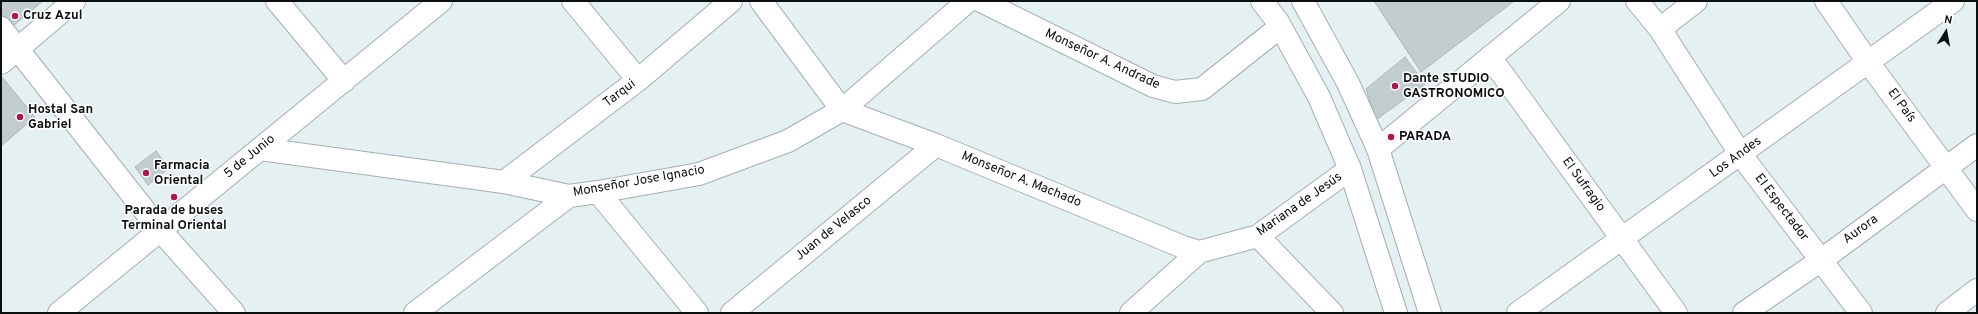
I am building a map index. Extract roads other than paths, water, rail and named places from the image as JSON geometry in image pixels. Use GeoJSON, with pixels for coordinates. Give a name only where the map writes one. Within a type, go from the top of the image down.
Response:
{"type":"FeatureCollection","features":[{"type":"Feature","properties":{"kind":"street"},"geometry":{"type":"LineString","coordinates":[[1,63],[74,1]]}},
{"type":"Feature","properties":{"kind":"street"},"geometry":{"type":"LineString","coordinates":[[277,1],[344,81]]}},
{"type":"Feature","properties":{"kind":"street","name":"5 de Junio"},"geometry":{"type":"LineString","coordinates":[[59,313],[441,1]]}},
{"type":"Feature","properties":{"kind":"street"},"geometry":{"type":"LineString","coordinates":[[573,1],[638,80]]}},
{"type":"Feature","properties":{"kind":"street","name":"Tarqui"},"geometry":{"type":"LineString","coordinates":[[504,182],[638,80],[731,1]]}},
{"type":"Feature","properties":{"kind":"street"},"geometry":{"type":"LineString","coordinates":[[761,1],[842,110]]}},
{"type":"Feature","properties":{"kind":"street","name":"Monseñor Jose Ignacio"},"geometry":{"type":"LineString","coordinates":[[260,149],[504,182],[569,196],[699,174],[788,141],[842,110],[968,1]]}},
{"type":"Feature","properties":{"kind":"street","name":"Monseñor A. Andrade"},"geometry":{"type":"LineString","coordinates":[[981,1],[1153,86],[1175,92],[1202,89],[1280,27]]}},
{"type":"Feature","properties":{"kind":"street"},"geometry":{"type":"LineString","coordinates":[[1262,1],[1280,27],[1319,97],[1350,169],[1396,313]]}},
{"type":"Feature","properties":{"kind":"street"},"geometry":{"type":"LineString","coordinates":[[1378,148],[1558,1]]}},
{"type":"Feature","properties":{"kind":"street","name":"El Espectador"},"geometry":{"type":"LineString","coordinates":[[1637,1],[1660,29],[1741,154],[1820,261],[1861,313]]}},
{"type":"Feature","properties":{"kind":"street"},"geometry":{"type":"LineString","coordinates":[[1660,29],[1696,1]]}},
{"type":"Feature","properties":{"kind":"street","name":"El País"},"geometry":{"type":"LineString","coordinates":[[1826,1],[1868,62],[1977,210]]}},
{"type":"Feature","properties":{"kind":"street","name":"Los Andes"},"geometry":{"type":"LineString","coordinates":[[1518,313],[1953,1]]}},
{"type":"Feature","properties":{"kind":"street"},"geometry":{"type":"LineString","coordinates":[[1306,2],[1348,83],[1378,148],[1430,313]]}},
{"type":"Feature","properties":{"kind":"street"},"geometry":{"type":"LineString","coordinates":[[1,28],[160,230],[234,313]]}},
{"type":"Feature","properties":{"kind":"street","name":"El Sufragio"},"geometry":{"type":"LineString","coordinates":[[1490,58],[1676,313]]}},
{"type":"Feature","properties":{"kind":"street","name":"Monseñor A. Machado"},"geometry":{"type":"LineString","coordinates":[[842,110],[936,145],[1183,247],[1199,252]]}},
{"type":"Feature","properties":{"kind":"street","name":"Juan de Velasco"},"geometry":{"type":"LineString","coordinates":[[732,313],[936,145]]}},
{"type":"Feature","properties":{"kind":"street","name":"Aurora"},"geometry":{"type":"LineString","coordinates":[[1744,313],[1820,261],[1977,145]]}},
{"type":"Feature","properties":{"kind":"street","name":"Mariana de Jesús"},"geometry":{"type":"LineString","coordinates":[[1131,313],[1199,252],[1258,236],[1350,169]]}},
{"type":"Feature","properties":{"kind":"street"},"geometry":{"type":"LineString","coordinates":[[598,192],[697,313]]}},
{"type":"Feature","properties":{"kind":"street"},"geometry":{"type":"LineString","coordinates":[[415,313],[569,196]]}},
{"type":"Feature","properties":{"kind":"street"},"geometry":{"type":"LineString","coordinates":[[1258,236],[1332,313]]}},
{"type":"Feature","properties":{"kind":"street"},"geometry":{"type":"LineString","coordinates":[[1947,313],[1977,290]]}},
{"type":"Feature","properties":{"kind":"place","name":"Cruz Azul"},"geometry":{"type":"Point","coordinates":[15,16]}},
{"type":"Feature","properties":{"kind":"place","name":"Dante STUDIO GASTRONOMICO"},"geometry":{"type":"Point","coordinates":[1395,86]}},
{"type":"Feature","properties":{"kind":"place","name":"Hostal San Gabriel"},"geometry":{"type":"Point","coordinates":[20,117]}},
{"type":"Feature","properties":{"kind":"place","name":"PARADA"},"geometry":{"type":"Point","coordinates":[1391,137]}},
{"type":"Feature","properties":{"kind":"place","name":"Farmacia Oriental"},"geometry":{"type":"Point","coordinates":[146,173]}},
{"type":"Feature","properties":{"kind":"place","name":"Parada de buses Terminal Oriental"},"geometry":{"type":"Point","coordinates":[174,197]}}]}
